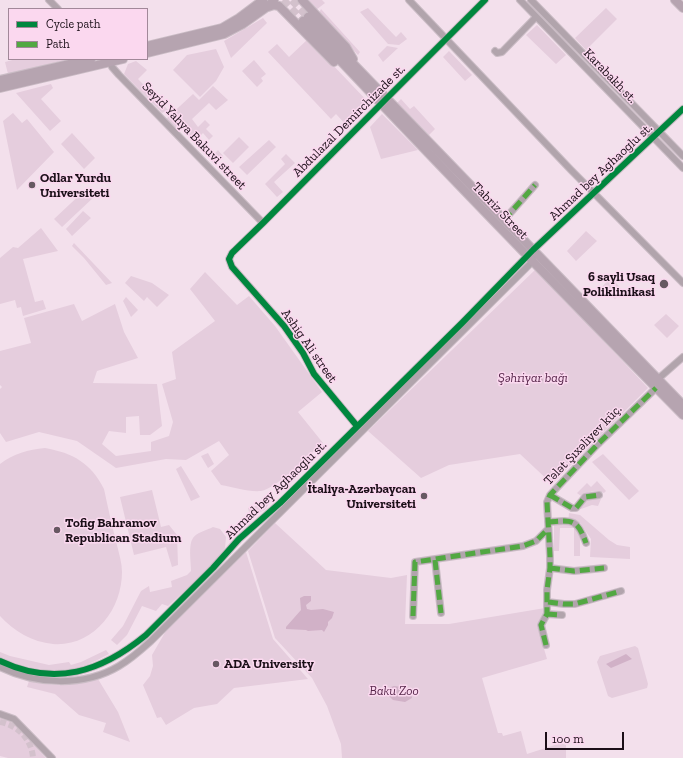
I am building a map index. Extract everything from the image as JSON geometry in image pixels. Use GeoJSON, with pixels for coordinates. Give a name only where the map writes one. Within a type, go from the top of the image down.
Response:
{"type":"FeatureCollection","features":[{"type":"Feature","properties":{"kind":"main road"},"geometry":{"type":"LineString","coordinates":[[148,46],[222,28],[264,2],[274,0]]}},
{"type":"Feature","properties":{"kind":"main road"},"geometry":{"type":"LineString","coordinates":[[302,0],[346,47],[358,75]]}},
{"type":"Feature","properties":{"kind":"main road"},"geometry":{"type":"LineString","coordinates":[[675,0],[683,8]]}},
{"type":"Feature","properties":{"kind":"main road"},"geometry":{"type":"LineString","coordinates":[[148,53],[224,34],[243,24],[264,2]]}},
{"type":"Feature","properties":{"kind":"main road"},"geometry":{"type":"LineString","coordinates":[[264,2],[279,6],[339,67],[358,75]]}},
{"type":"Feature","properties":{"kind":"main road","name":"Tabriz Street"},"geometry":{"type":"LineString","coordinates":[[306,19],[530,259],[683,415]]}},
{"type":"Feature","properties":{"kind":"main road"},"geometry":{"type":"LineString","coordinates":[[0,80],[87,60]]}},
{"type":"Feature","properties":{"kind":"main road"},"geometry":{"type":"LineString","coordinates":[[0,88],[119,60]]}},
{"type":"Feature","properties":{"kind":"main road","name":"Tabriz Street"},"geometry":{"type":"LineString","coordinates":[[383,101],[504,220],[683,405]]}},
{"type":"Feature","properties":{"kind":"street"},"geometry":{"type":"LineString","coordinates":[[49,0],[57,8]]}},
{"type":"Feature","properties":{"kind":"street"},"geometry":{"type":"LineString","coordinates":[[410,0],[594,194],[683,283]]}},
{"type":"Feature","properties":{"kind":"street","name":"Abdulazal Demirchizade st."},"geometry":{"type":"LineString","coordinates":[[229,259],[232,253],[486,0]]}},
{"type":"Feature","properties":{"kind":"street","name":"Karabakh st."},"geometry":{"type":"LineString","coordinates":[[520,0],[683,168]]}},
{"type":"Feature","properties":{"kind":"street","name":"Karabakh st."},"geometry":{"type":"LineString","coordinates":[[531,0],[683,156]]}},
{"type":"Feature","properties":{"kind":"street"},"geometry":{"type":"LineString","coordinates":[[495,50],[497,53],[502,52],[536,17]]}},
{"type":"Feature","properties":{"kind":"street","name":"Seyid Yahya Bakuvi street"},"geometry":{"type":"LineString","coordinates":[[110,62],[119,75],[263,223]]}},
{"type":"Feature","properties":{"kind":"street"},"geometry":{"type":"LineString","coordinates":[[608,90],[613,84]]}},
{"type":"Feature","properties":{"kind":"street"},"geometry":{"type":"LineString","coordinates":[[625,108],[631,102]]}},
{"type":"Feature","properties":{"kind":"street","name":"Ahmad bey Aghaoglu st."},"geometry":{"type":"LineString","coordinates":[[0,668],[30,678],[58,681],[88,677],[110,670],[141,650],[530,259],[533,250],[683,109]]}},
{"type":"Feature","properties":{"kind":"street"},"geometry":{"type":"LineString","coordinates":[[504,220],[535,185]]}},
{"type":"Feature","properties":{"kind":"street","name":"Ashig Ali street"},"geometry":{"type":"LineString","coordinates":[[229,259],[232,267],[284,326],[300,348],[314,374],[357,426]]}},
{"type":"Feature","properties":{"kind":"street","name":"Ahmad bey Aghaoglu st."},"geometry":{"type":"LineString","coordinates":[[0,661],[16,668],[32,672],[58,675],[85,670],[107,662],[122,653],[146,634],[246,533],[280,503],[357,426],[530,259]]}},
{"type":"Feature","properties":{"kind":"street"},"geometry":{"type":"LineString","coordinates":[[658,379],[683,357]]}},
{"type":"Feature","properties":{"kind":"street","name":"Tələt Şıxəliyev küç."},"geometry":{"type":"LineString","coordinates":[[546,645],[541,625],[547,614],[547,590],[550,568],[547,502],[550,495],[598,444],[656,388]]}},
{"type":"Feature","properties":{"kind":"street"},"geometry":{"type":"LineString","coordinates":[[550,495],[568,507],[576,508],[586,497],[599,495]]}},
{"type":"Feature","properties":{"kind":"street"},"geometry":{"type":"LineString","coordinates":[[548,522],[567,520],[575,523],[581,529],[586,542]]}},
{"type":"Feature","properties":{"kind":"street"},"geometry":{"type":"LineString","coordinates":[[413,616],[415,562],[527,545],[536,541],[548,529]]}},
{"type":"Feature","properties":{"kind":"street"},"geometry":{"type":"LineString","coordinates":[[246,533],[252,540]]}},
{"type":"Feature","properties":{"kind":"street"},"geometry":{"type":"LineString","coordinates":[[435,560],[441,613]]}},
{"type":"Feature","properties":{"kind":"street"},"geometry":{"type":"LineString","coordinates":[[550,568],[574,571],[604,568]]}},
{"type":"Feature","properties":{"kind":"street"},"geometry":{"type":"LineString","coordinates":[[548,602],[575,604],[622,591]]}},
{"type":"Feature","properties":{"kind":"street"},"geometry":{"type":"LineString","coordinates":[[547,614],[562,615]]}},
{"type":"Feature","properties":{"kind":"street"},"geometry":{"type":"LineString","coordinates":[[107,662],[110,670]]}},
{"type":"Feature","properties":{"kind":"street"},"geometry":{"type":"LineString","coordinates":[[0,714],[14,719],[52,758]]}},
{"type":"Feature","properties":{"kind":"green space"},"geometry":{"type":"Polygon","coordinates":[[[307,0],[322,0],[325,3],[316,10],[307,0]]]}},
{"type":"Feature","properties":{"kind":"green space"},"geometry":{"type":"Polygon","coordinates":[[[368,8],[396,37],[401,32],[407,39],[399,45],[388,44],[360,12],[368,8]]]}},
{"type":"Feature","properties":{"kind":"green space"},"geometry":{"type":"Polygon","coordinates":[[[606,8],[617,19],[586,50],[575,38],[606,8]]]}},
{"type":"Feature","properties":{"kind":"green space"},"geometry":{"type":"Polygon","coordinates":[[[321,9],[360,52],[358,55],[319,13],[321,9]]]}},
{"type":"Feature","properties":{"kind":"green space"},"geometry":{"type":"Polygon","coordinates":[[[263,18],[267,23],[231,58],[224,41],[263,18]]]}},
{"type":"Feature","properties":{"kind":"green space"},"geometry":{"type":"Polygon","coordinates":[[[537,25],[566,55],[556,64],[526,35],[537,25]]]}},
{"type":"Feature","properties":{"kind":"green space"},"geometry":{"type":"Polygon","coordinates":[[[308,39],[371,105],[348,127],[336,114],[331,119],[268,52],[277,44],[289,57],[308,39]]]}},
{"type":"Feature","properties":{"kind":"green space"},"geometry":{"type":"Polygon","coordinates":[[[387,46],[398,48],[383,62],[378,55],[387,46]]]}},
{"type":"Feature","properties":{"kind":"green space"},"geometry":{"type":"Polygon","coordinates":[[[216,49],[224,67],[216,81],[200,97],[173,70],[187,55],[216,49]]]}},
{"type":"Feature","properties":{"kind":"green space"},"geometry":{"type":"Polygon","coordinates":[[[449,51],[472,75],[465,81],[443,57],[449,51]]]}},
{"type":"Feature","properties":{"kind":"green space"},"geometry":{"type":"Polygon","coordinates":[[[12,60],[66,60],[8,74],[5,62],[12,60]]]}},
{"type":"Feature","properties":{"kind":"green space"},"geometry":{"type":"Polygon","coordinates":[[[254,60],[266,74],[261,78],[263,81],[257,87],[242,71],[254,60]]]}},
{"type":"Feature","properties":{"kind":"green space"},"geometry":{"type":"Polygon","coordinates":[[[136,61],[147,70],[138,79],[168,110],[162,113],[124,74],[128,64],[136,61]]]}},
{"type":"Feature","properties":{"kind":"green space"},"geometry":{"type":"Polygon","coordinates":[[[51,84],[53,88],[41,99],[61,121],[50,131],[16,93],[51,84]]]}},
{"type":"Feature","properties":{"kind":"green space"},"geometry":{"type":"Polygon","coordinates":[[[213,86],[228,100],[216,110],[209,103],[192,119],[198,127],[205,120],[210,125],[206,129],[213,136],[209,140],[203,133],[194,142],[179,125],[174,128],[166,119],[193,94],[199,100],[213,86]]]}},
{"type":"Feature","properties":{"kind":"green space"},"geometry":{"type":"Polygon","coordinates":[[[401,99],[410,109],[414,106],[435,129],[429,135],[397,103],[401,99]]]}},
{"type":"Feature","properties":{"kind":"green space"},"geometry":{"type":"Polygon","coordinates":[[[13,113],[22,123],[27,119],[54,152],[17,190],[3,121],[13,113]]]}},
{"type":"Feature","properties":{"kind":"green space"},"geometry":{"type":"Polygon","coordinates":[[[382,114],[418,150],[381,159],[370,127],[382,114]]]}},
{"type":"Feature","properties":{"kind":"green space"},"geometry":{"type":"Polygon","coordinates":[[[72,133],[95,158],[84,169],[61,144],[72,133]]]}},
{"type":"Feature","properties":{"kind":"green space"},"geometry":{"type":"Polygon","coordinates":[[[239,137],[249,147],[233,163],[223,153],[239,137]]]}},
{"type":"Feature","properties":{"kind":"green space"},"geometry":{"type":"Polygon","coordinates":[[[269,140],[276,147],[247,175],[239,167],[269,140]]]}},
{"type":"Feature","properties":{"kind":"green space"},"geometry":{"type":"Polygon","coordinates":[[[218,150],[223,156],[215,164],[210,159],[218,150]]]}},
{"type":"Feature","properties":{"kind":"green space"},"geometry":{"type":"Polygon","coordinates":[[[286,154],[295,163],[274,182],[283,192],[277,197],[265,184],[285,164],[281,159],[286,154]]]}},
{"type":"Feature","properties":{"kind":"green space"},"geometry":{"type":"Polygon","coordinates":[[[86,189],[94,197],[62,227],[54,219],[86,189]]]}},
{"type":"Feature","properties":{"kind":"green space"},"geometry":{"type":"Polygon","coordinates":[[[83,211],[91,218],[72,236],[66,229],[83,211]]]}},
{"type":"Feature","properties":{"kind":"green space"},"geometry":{"type":"Polygon","coordinates":[[[41,228],[58,251],[23,259],[35,302],[43,300],[46,309],[23,316],[21,307],[17,308],[15,300],[0,304],[0,258],[13,247],[18,248],[41,228]]]}},
{"type":"Feature","properties":{"kind":"green space"},"geometry":{"type":"Polygon","coordinates":[[[586,231],[597,241],[576,261],[567,251],[586,231]]]}},
{"type":"Feature","properties":{"kind":"green space"},"geometry":{"type":"Polygon","coordinates":[[[74,243],[112,283],[106,285],[72,246],[74,243]]]}},
{"type":"Feature","properties":{"kind":"green space","name":"Şəhriyar bağı"},"geometry":{"type":"Polygon","coordinates":[[[536,269],[648,388],[552,484],[520,454],[449,465],[421,478],[368,431],[536,269]]]}},
{"type":"Feature","properties":{"kind":"green space"},"geometry":{"type":"Polygon","coordinates":[[[205,272],[237,305],[249,296],[275,326],[322,392],[298,412],[323,443],[284,478],[267,489],[261,491],[251,491],[221,485],[211,471],[229,455],[219,441],[186,460],[166,459],[116,468],[77,441],[39,432],[6,442],[0,433],[0,389],[2,387],[0,385],[0,351],[31,343],[24,318],[74,304],[82,321],[115,304],[124,332],[138,358],[97,371],[93,383],[157,384],[162,426],[150,435],[140,435],[139,416],[126,417],[126,433],[109,431],[102,444],[116,456],[151,451],[151,442],[169,436],[173,422],[162,384],[176,379],[172,352],[215,321],[190,289],[205,272]]]}},
{"type":"Feature","properties":{"kind":"green space"},"geometry":{"type":"Polygon","coordinates":[[[131,276],[152,283],[169,295],[157,307],[147,297],[144,301],[125,283],[131,276]]]}},
{"type":"Feature","properties":{"kind":"green space"},"geometry":{"type":"Polygon","coordinates":[[[611,277],[623,291],[615,299],[602,287],[611,277]]]}},
{"type":"Feature","properties":{"kind":"green space"},"geometry":{"type":"Polygon","coordinates":[[[126,297],[138,310],[131,317],[123,301],[126,297]]]}},
{"type":"Feature","properties":{"kind":"green space"},"geometry":{"type":"Polygon","coordinates":[[[666,314],[679,326],[667,338],[654,325],[666,314]]]}},
{"type":"Feature","properties":{"kind":"green space","name":"Tofig Bahramov Republican Stadium"},"geometry":{"type":"Polygon","coordinates":[[[45,448],[73,456],[87,466],[99,480],[104,489],[122,565],[121,586],[117,600],[111,612],[92,633],[81,639],[67,643],[53,644],[38,641],[17,631],[0,616],[0,464],[21,453],[45,448]]]}},
{"type":"Feature","properties":{"kind":"green space"},"geometry":{"type":"Polygon","coordinates":[[[208,453],[214,464],[208,468],[201,456],[208,453]]]}},
{"type":"Feature","properties":{"kind":"green space"},"geometry":{"type":"Polygon","coordinates":[[[603,454],[639,491],[629,500],[592,462],[603,454]]]}},
{"type":"Feature","properties":{"kind":"green space"},"geometry":{"type":"Polygon","coordinates":[[[181,466],[200,497],[191,501],[176,469],[181,466]]]}},
{"type":"Feature","properties":{"kind":"green space"},"geometry":{"type":"Polygon","coordinates":[[[597,481],[606,491],[604,493],[598,491],[586,493],[581,496],[577,493],[587,483],[591,487],[597,481]]]}},
{"type":"Feature","properties":{"kind":"green space"},"geometry":{"type":"Polygon","coordinates":[[[152,490],[161,527],[169,525],[177,535],[178,565],[172,567],[166,547],[134,555],[120,497],[152,490]]]}},
{"type":"Feature","properties":{"kind":"green space"},"geometry":{"type":"Polygon","coordinates":[[[593,497],[601,499],[598,506],[592,505],[581,509],[578,507],[586,499],[593,497]]]}},
{"type":"Feature","properties":{"kind":"green space"},"geometry":{"type":"Polygon","coordinates":[[[270,502],[265,510],[250,516],[248,508],[270,502]]]}},
{"type":"Feature","properties":{"kind":"green space"},"geometry":{"type":"Polygon","coordinates":[[[569,513],[580,515],[617,545],[630,547],[630,559],[590,557],[591,539],[580,523],[578,529],[580,533],[580,556],[574,556],[574,528],[560,528],[559,551],[554,551],[554,525],[568,523],[569,513]]]}},
{"type":"Feature","properties":{"kind":"green space","name":"Baku Zoo"},"geometry":{"type":"Polygon","coordinates":[[[275,523],[326,570],[391,578],[407,575],[405,624],[449,624],[545,608],[545,612],[537,625],[547,659],[482,678],[498,733],[502,733],[503,736],[521,731],[527,754],[561,743],[566,745],[566,758],[342,758],[341,744],[327,706],[312,678],[275,638],[248,551],[275,523]]]}},
{"type":"Feature","properties":{"kind":"green space"},"geometry":{"type":"Polygon","coordinates":[[[213,527],[220,529],[226,537],[225,548],[209,569],[168,606],[162,604],[156,611],[142,606],[127,635],[117,645],[111,640],[123,626],[141,591],[149,586],[150,592],[172,587],[171,581],[187,575],[191,571],[191,541],[194,536],[213,527]]]}},
{"type":"Feature","properties":{"kind":"green space"},"geometry":{"type":"Polygon","coordinates":[[[246,552],[273,639],[308,679],[234,688],[217,704],[194,708],[166,725],[161,717],[157,718],[143,685],[150,676],[153,666],[152,655],[167,629],[246,552]]]}},
{"type":"Feature","properties":{"kind":"green space"},"geometry":{"type":"Polygon","coordinates":[[[635,646],[638,648],[648,684],[647,688],[612,698],[608,696],[597,662],[600,656],[635,646]]]}},
{"type":"Feature","properties":{"kind":"green space"},"geometry":{"type":"Polygon","coordinates":[[[106,650],[109,654],[95,661],[86,665],[64,670],[42,669],[21,665],[0,657],[0,652],[10,656],[49,665],[69,662],[71,665],[106,650]]]}},
{"type":"Feature","properties":{"kind":"green space"},"geometry":{"type":"Polygon","coordinates":[[[98,679],[118,712],[130,742],[103,732],[106,723],[79,715],[55,694],[27,687],[29,681],[56,685],[80,683],[98,679]]]}},
{"type":"Feature","properties":{"kind":"green space"},"geometry":{"type":"Polygon","coordinates":[[[0,716],[14,723],[46,758],[8,758],[0,756],[0,716]]]}},
{"type":"Feature","properties":{"kind":"shaded area"},"geometry":{"type":"Polygon","coordinates":[[[538,374],[543,379],[538,384],[533,379],[538,374]]]}},
{"type":"Feature","properties":{"kind":"shaded area"},"geometry":{"type":"Polygon","coordinates":[[[304,596],[311,596],[311,601],[306,605],[307,609],[323,609],[334,612],[324,632],[322,630],[308,631],[286,629],[286,627],[301,610],[300,598],[304,596]]]}},
{"type":"Feature","properties":{"kind":"shaded area"},"geometry":{"type":"Polygon","coordinates":[[[626,654],[632,659],[611,668],[606,664],[626,654]]]}},
{"type":"Feature","properties":{"kind":"shaded area"},"geometry":{"type":"Polygon","coordinates":[[[394,686],[402,687],[410,691],[412,698],[405,702],[393,700],[387,694],[388,688],[394,686]]]}},
{"type":"Feature","properties":{"kind":"tunnel"},"geometry":{"type":"LineString","coordinates":[[283,0],[303,21]]}},
{"type":"Feature","properties":{"kind":"tunnel"},"geometry":{"type":"LineString","coordinates":[[292,0],[308,17]]}},
{"type":"Feature","properties":{"kind":"tunnel"},"geometry":{"type":"LineString","coordinates":[[0,722],[13,726],[23,734],[30,745],[33,758]]}},
{"type":"Feature","properties":{"kind":"marked path"},"geometry":{"type":"LineString","coordinates":[[504,220],[535,185]]}},
{"type":"Feature","properties":{"kind":"marked path"},"geometry":{"type":"LineString","coordinates":[[546,645],[541,625],[547,614],[547,590],[550,568],[547,502],[550,495],[598,444],[656,388]]}},
{"type":"Feature","properties":{"kind":"marked path"},"geometry":{"type":"LineString","coordinates":[[550,495],[572,508],[576,508],[585,497],[599,495]]}},
{"type":"Feature","properties":{"kind":"marked path"},"geometry":{"type":"LineString","coordinates":[[548,522],[573,522],[580,529],[586,543]]}},
{"type":"Feature","properties":{"kind":"marked path"},"geometry":{"type":"LineString","coordinates":[[413,616],[415,562],[523,546],[536,541],[548,529]]}},
{"type":"Feature","properties":{"kind":"marked path"},"geometry":{"type":"LineString","coordinates":[[435,560],[441,613]]}},
{"type":"Feature","properties":{"kind":"marked path"},"geometry":{"type":"LineString","coordinates":[[550,568],[574,571],[604,568]]}},
{"type":"Feature","properties":{"kind":"marked path"},"geometry":{"type":"LineString","coordinates":[[548,602],[575,604],[621,591]]}},
{"type":"Feature","properties":{"kind":"marked path"},"geometry":{"type":"LineString","coordinates":[[547,614],[562,615]]}},
{"type":"Feature","properties":{"kind":"cycle path"},"geometry":{"type":"LineString","coordinates":[[357,426],[314,374],[303,353],[284,326],[232,267],[229,259],[232,253],[485,0]]}},
{"type":"Feature","properties":{"kind":"cycle path"},"geometry":{"type":"LineString","coordinates":[[0,661],[20,669],[40,673],[58,674],[77,672],[112,658],[129,648],[146,635],[213,568],[239,539],[280,503],[462,323],[533,250],[683,109]]}},
{"type":"Feature","properties":{"kind":"place","name":"Odlar Yurdu Universiteti"},"geometry":{"type":"Point","coordinates":[32,185]}},
{"type":"Feature","properties":{"kind":"place","name":"6 sayli Usaq Poliklinikasi"},"geometry":{"type":"Point","coordinates":[664,284]}},
{"type":"Feature","properties":{"kind":"place","name":"İtaliya-Azərbaycan Universiteti"},"geometry":{"type":"Point","coordinates":[424,496]}},
{"type":"Feature","properties":{"kind":"place","name":"Tofig Bahramov Republican Stadium"},"geometry":{"type":"Point","coordinates":[57,530]}},
{"type":"Feature","properties":{"kind":"place","name":"ADA University"},"geometry":{"type":"Point","coordinates":[216,664]}}]}
